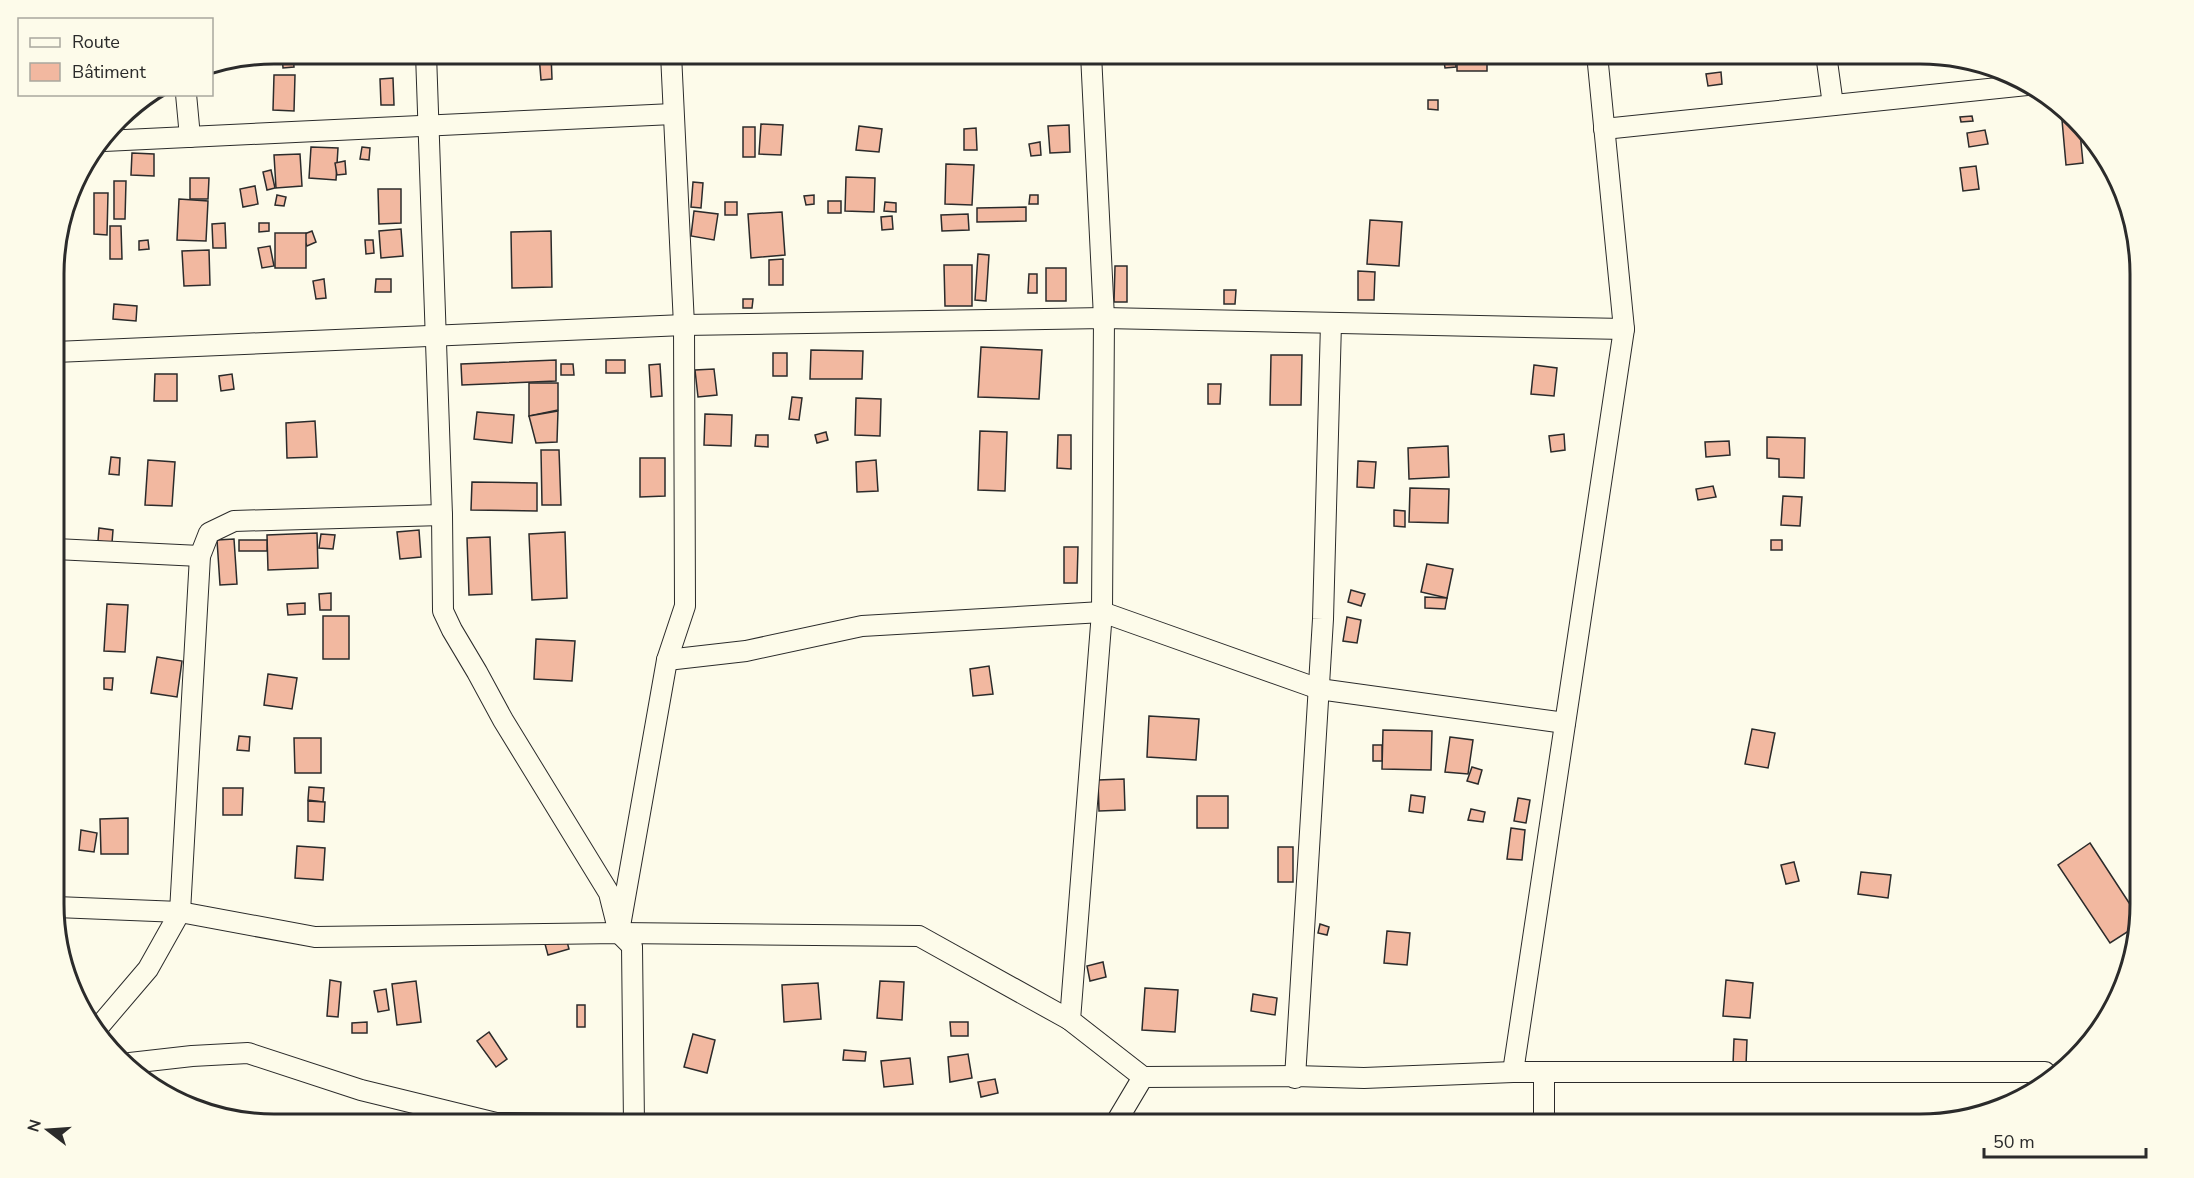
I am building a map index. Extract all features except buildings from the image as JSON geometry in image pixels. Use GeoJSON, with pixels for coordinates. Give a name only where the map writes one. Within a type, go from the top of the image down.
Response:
{"type":"FeatureCollection","features":[{"type":"Feature","properties":{"kind":"street"},"geometry":{"type":"LineString","coordinates":[[1070,1020],[1102,612],[1104,318],[1092,64]]}},
{"type":"Feature","properties":{"kind":"street"},"geometry":{"type":"LineString","coordinates":[[1513,1072],[1624,329],[1598,64]]}},
{"type":"Feature","properties":{"kind":"street"},"geometry":{"type":"LineString","coordinates":[[1827,64],[1833,105]]}},
{"type":"Feature","properties":{"kind":"street"},"geometry":{"type":"LineString","coordinates":[[426,65],[442,515],[443,611],[502,720],[609,893],[619,933],[632,946],[634,1114]]}},
{"type":"Feature","properties":{"kind":"street"},"geometry":{"type":"LineString","coordinates":[[619,933],[667,660],[685,606],[684,326],[671,65]]}},
{"type":"Feature","properties":{"kind":"street"},"geometry":{"type":"LineString","coordinates":[[1604,129],[2013,86]]}},
{"type":"Feature","properties":{"kind":"street"},"geometry":{"type":"LineString","coordinates":[[186,96],[190,137]]}},
{"type":"Feature","properties":{"kind":"street"},"geometry":{"type":"LineString","coordinates":[[113,141],[672,114]]}},
{"type":"Feature","properties":{"kind":"street"},"geometry":{"type":"LineString","coordinates":[[65,352],[684,326],[1104,318],[1624,329]]}},
{"type":"Feature","properties":{"kind":"street"},"geometry":{"type":"LineString","coordinates":[[1295,1077],[1323,619],[1331,323]]}},
{"type":"Feature","properties":{"kind":"street"},"geometry":{"type":"LineString","coordinates":[[102,1023],[148,969],[180,912],[200,556],[209,533],[234,521],[442,515]]}},
{"type":"Feature","properties":{"kind":"street"},"geometry":{"type":"LineString","coordinates":[[65,549],[200,556]]}},
{"type":"Feature","properties":{"kind":"street"},"geometry":{"type":"LineString","coordinates":[[667,660],[746,651],[862,626],[1102,612],[1319,689],[1565,723]]}},
{"type":"Feature","properties":{"kind":"street"},"geometry":{"type":"LineString","coordinates":[[64,907],[180,912],[315,937],[619,933],[919,936],[1070,1020],[1143,1077],[1364,1078],[1513,1072],[2044,1072]]}},
{"type":"Feature","properties":{"kind":"street"},"geometry":{"type":"LineString","coordinates":[[138,1062],[248,1053],[361,1090],[459,1114]]}},
{"type":"Feature","properties":{"kind":"street"},"geometry":{"type":"LineString","coordinates":[[1544,1072],[1544,1113]]}},
{"type":"Feature","properties":{"kind":"street"},"geometry":{"type":"LineString","coordinates":[[1121,1113],[1143,1077]]}}]}
